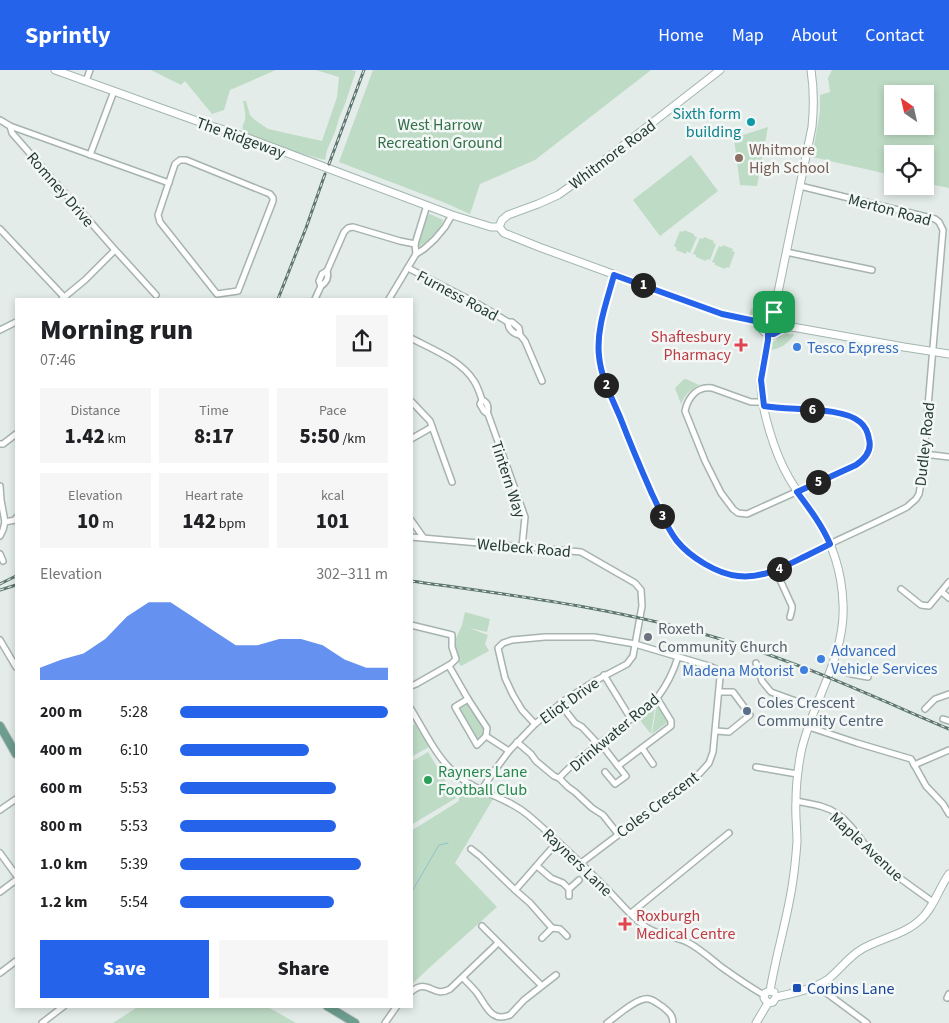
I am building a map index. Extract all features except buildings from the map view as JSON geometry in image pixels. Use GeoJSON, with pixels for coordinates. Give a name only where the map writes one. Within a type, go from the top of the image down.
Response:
{"type":"FeatureCollection","features":[{"type":"Feature","properties":{"kind":"main road"},"geometry":{"type":"LineString","coordinates":[[0,726],[15,752]]}},
{"type":"Feature","properties":{"kind":"main road"},"geometry":{"type":"LineString","coordinates":[[330,1008],[355,1023]]}},
{"type":"Feature","properties":{"kind":"street","name":"The Ridgeway"},"geometry":{"type":"LineString","coordinates":[[55,70],[208,126],[237,134],[452,215],[491,227],[499,227],[504,233],[722,314],[760,322]]}},
{"type":"Feature","properties":{"kind":"street"},"geometry":{"type":"LineString","coordinates":[[86,81],[90,70]]}},
{"type":"Feature","properties":{"kind":"street","name":"Whitmore Road"},"geometry":{"type":"LineString","coordinates":[[499,227],[502,220],[508,215],[558,195],[575,183],[720,70]]}},
{"type":"Feature","properties":{"kind":"street"},"geometry":{"type":"LineString","coordinates":[[774,312],[812,126],[814,89],[811,70]]}},
{"type":"Feature","properties":{"kind":"street"},"geometry":{"type":"LineString","coordinates":[[90,155],[114,91]]}},
{"type":"Feature","properties":{"kind":"street"},"geometry":{"type":"LineString","coordinates":[[0,120],[10,126],[169,183]]}},
{"type":"Feature","properties":{"kind":"street","name":"Romney Drive"},"geometry":{"type":"LineString","coordinates":[[10,126],[12,133],[156,295]]}},
{"type":"Feature","properties":{"kind":"street"},"geometry":{"type":"LineString","coordinates":[[235,298],[272,201],[272,198],[270,194],[186,160],[180,160],[175,164],[158,215],[160,222],[218,297],[238,291]]}},
{"type":"Feature","properties":{"kind":"street","name":"Merton Road"},"geometry":{"type":"LineString","coordinates":[[800,186],[935,219],[939,222],[943,230],[933,352]]}},
{"type":"Feature","properties":{"kind":"street"},"geometry":{"type":"LineString","coordinates":[[416,254],[415,244],[427,205]]}},
{"type":"Feature","properties":{"kind":"street"},"geometry":{"type":"LineString","coordinates":[[390,298],[416,254],[435,239],[452,215]]}},
{"type":"Feature","properties":{"kind":"street"},"geometry":{"type":"LineString","coordinates":[[315,298],[321,286],[326,283],[327,271],[344,232],[348,228],[353,227],[400,242],[415,244]]}},
{"type":"Feature","properties":{"kind":"street"},"geometry":{"type":"LineString","coordinates":[[0,229],[64,298],[114,250]]}},
{"type":"Feature","properties":{"kind":"street"},"geometry":{"type":"LineString","coordinates":[[786,252],[872,270]]}},
{"type":"Feature","properties":{"kind":"street","name":"Furness Road"},"geometry":{"type":"LineString","coordinates":[[408,268],[515,324],[519,328],[520,335],[542,381]]}},
{"type":"Feature","properties":{"kind":"street","name":"Dudley Road"},"geometry":{"type":"LineString","coordinates":[[614,275],[602,316],[599,346],[599,357],[604,380],[665,523],[679,542],[697,559],[725,573],[738,576],[776,571],[911,504],[919,494],[922,478],[933,352]]}},
{"type":"Feature","properties":{"kind":"street"},"geometry":{"type":"LineString","coordinates":[[770,312],[774,312],[781,317],[783,322],[778,332],[773,335],[768,334],[762,329],[760,322],[762,317],[770,312]]}},
{"type":"Feature","properties":{"kind":"street"},"geometry":{"type":"LineString","coordinates":[[0,330],[15,322]]}},
{"type":"Feature","properties":{"kind":"street"},"geometry":{"type":"LineString","coordinates":[[782,326],[949,354]]}},
{"type":"Feature","properties":{"kind":"street"},"geometry":{"type":"LineString","coordinates":[[768,334],[761,380],[772,439],[780,461],[797,492],[816,517],[827,536],[840,575],[844,606],[843,625],[839,643],[815,708],[802,749],[797,774],[797,842],[793,882],[764,1000],[768,1003]]}},
{"type":"Feature","properties":{"kind":"street","name":"Tintern Way"},"geometry":{"type":"LineString","coordinates":[[413,339],[464,368],[473,380],[482,400],[487,403],[487,413],[524,517],[522,547]]}},
{"type":"Feature","properties":{"kind":"street"},"geometry":{"type":"LineString","coordinates":[[706,388],[712,388],[752,402],[764,404],[844,414],[853,417],[860,422],[868,433],[870,446],[866,456],[856,465],[748,514],[738,513],[733,509],[716,484],[685,411],[692,395],[706,388]]}},
{"type":"Feature","properties":{"kind":"street"},"geometry":{"type":"LineString","coordinates":[[413,403],[428,417],[452,482]]}},
{"type":"Feature","properties":{"kind":"street"},"geometry":{"type":"LineString","coordinates":[[413,438],[432,427]]}},
{"type":"Feature","properties":{"kind":"street"},"geometry":{"type":"LineString","coordinates":[[0,444],[3,444],[15,435]]}},
{"type":"Feature","properties":{"kind":"street"},"geometry":{"type":"LineString","coordinates":[[924,454],[949,457]]}},
{"type":"Feature","properties":{"kind":"street"},"geometry":{"type":"LineString","coordinates":[[0,486],[5,522],[0,536]]}},
{"type":"Feature","properties":{"kind":"street"},"geometry":{"type":"LineString","coordinates":[[5,522],[15,520]]}},
{"type":"Feature","properties":{"kind":"street"},"geometry":{"type":"LineString","coordinates":[[413,524],[423,537]]}},
{"type":"Feature","properties":{"kind":"street","name":"Welbeck Road"},"geometry":{"type":"LineString","coordinates":[[413,537],[581,552],[635,583],[641,590],[642,606],[635,644]]}},
{"type":"Feature","properties":{"kind":"street"},"geometry":{"type":"LineString","coordinates":[[0,554],[3,560]]}},
{"type":"Feature","properties":{"kind":"street"},"geometry":{"type":"LineString","coordinates":[[776,571],[792,606],[790,616]]}},
{"type":"Feature","properties":{"kind":"street"},"geometry":{"type":"LineString","coordinates":[[901,589],[921,605],[930,606],[949,582]]}},
{"type":"Feature","properties":{"kind":"street"},"geometry":{"type":"LineString","coordinates":[[942,592],[949,598]]}},
{"type":"Feature","properties":{"kind":"street"},"geometry":{"type":"LineString","coordinates":[[413,626],[452,636],[452,647],[456,659],[448,666],[413,685]]}},
{"type":"Feature","properties":{"kind":"street","name":"Coles Crescent"},"geometry":{"type":"LineString","coordinates":[[535,724],[522,710],[505,678],[498,648],[503,643],[512,640],[545,637],[594,637],[635,644],[716,669],[720,677],[714,752],[709,763],[700,773],[581,863]]}},
{"type":"Feature","properties":{"kind":"street"},"geometry":{"type":"LineString","coordinates":[[0,640],[15,665]]}},
{"type":"Feature","properties":{"kind":"street","name":"Eliot Drive"},"geometry":{"type":"LineString","coordinates":[[482,789],[502,759],[535,724],[560,704],[593,682],[627,664],[633,656],[635,644]]}},
{"type":"Feature","properties":{"kind":"street","name":"Drinkwater Road"},"geometry":{"type":"LineString","coordinates":[[559,778],[657,698],[674,672],[678,657]]}},
{"type":"Feature","properties":{"kind":"street"},"geometry":{"type":"LineString","coordinates":[[756,663],[762,680],[771,692],[815,708]]}},
{"type":"Feature","properties":{"kind":"street"},"geometry":{"type":"LineString","coordinates":[[448,666],[487,728],[486,736],[477,744],[455,706],[468,699]]}},
{"type":"Feature","properties":{"kind":"street"},"geometry":{"type":"LineString","coordinates":[[832,666],[838,670],[868,677]]}},
{"type":"Feature","properties":{"kind":"street"},"geometry":{"type":"LineString","coordinates":[[604,676],[631,719]]}},
{"type":"Feature","properties":{"kind":"street"},"geometry":{"type":"LineString","coordinates":[[716,731],[729,732],[750,715],[733,692],[719,692]]}},
{"type":"Feature","properties":{"kind":"street"},"geometry":{"type":"LineString","coordinates":[[925,709],[935,699],[949,694]]}},
{"type":"Feature","properties":{"kind":"street"},"geometry":{"type":"LineString","coordinates":[[618,766],[671,726],[671,722],[657,698]]}},
{"type":"Feature","properties":{"kind":"street"},"geometry":{"type":"LineString","coordinates":[[560,704],[575,723],[582,726],[600,744],[626,776],[615,784],[605,772]]}},
{"type":"Feature","properties":{"kind":"street","name":"Rayners Lane"},"geometry":{"type":"LineString","coordinates":[[413,711],[446,765],[470,784],[514,804],[528,815],[581,863],[646,928],[689,944],[743,983],[767,993]]}},
{"type":"Feature","properties":{"kind":"street"},"geometry":{"type":"LineString","coordinates":[[943,719],[949,721]]}},
{"type":"Feature","properties":{"kind":"street"},"geometry":{"type":"LineString","coordinates":[[809,727],[911,759],[926,786],[943,804],[949,814]]}},
{"type":"Feature","properties":{"kind":"street"},"geometry":{"type":"LineString","coordinates":[[486,736],[509,751]]}},
{"type":"Feature","properties":{"kind":"street"},"geometry":{"type":"LineString","coordinates":[[518,742],[554,776],[559,778],[592,808],[603,815],[618,834]]}},
{"type":"Feature","properties":{"kind":"street"},"geometry":{"type":"LineString","coordinates":[[642,748],[653,764]]}},
{"type":"Feature","properties":{"kind":"street"},"geometry":{"type":"LineString","coordinates":[[914,765],[949,750]]}},
{"type":"Feature","properties":{"kind":"street"},"geometry":{"type":"LineString","coordinates":[[756,767],[797,774]]}},
{"type":"Feature","properties":{"kind":"street"},"geometry":{"type":"LineString","coordinates":[[0,810],[15,800]]}},
{"type":"Feature","properties":{"kind":"street","name":"Maple Avenue"},"geometry":{"type":"LineString","coordinates":[[796,801],[820,805],[836,812],[848,823],[869,851],[883,865],[933,902]]}},
{"type":"Feature","properties":{"kind":"street"},"geometry":{"type":"LineString","coordinates":[[943,804],[949,801]]}},
{"type":"Feature","properties":{"kind":"street"},"geometry":{"type":"LineString","coordinates":[[630,913],[729,834]]}},
{"type":"Feature","properties":{"kind":"street"},"geometry":{"type":"LineString","coordinates":[[515,890],[558,842]]}},
{"type":"Feature","properties":{"kind":"street"},"geometry":{"type":"LineString","coordinates":[[471,849],[530,903],[552,928],[560,929],[567,936]]}},
{"type":"Feature","properties":{"kind":"street"},"geometry":{"type":"LineString","coordinates":[[0,853],[15,874]]}},
{"type":"Feature","properties":{"kind":"street"},"geometry":{"type":"LineString","coordinates":[[537,866],[550,878],[564,883],[569,889],[569,896]]}},
{"type":"Feature","properties":{"kind":"street"},"geometry":{"type":"LineString","coordinates":[[756,1023],[768,1003],[774,1002],[776,997],[817,986],[827,980],[861,949],[906,931],[921,919],[949,874]]}},
{"type":"Feature","properties":{"kind":"street"},"geometry":{"type":"LineString","coordinates":[[569,889],[579,880]]}},
{"type":"Feature","properties":{"kind":"street"},"geometry":{"type":"LineString","coordinates":[[0,892],[15,881]]}},
{"type":"Feature","properties":{"kind":"street"},"geometry":{"type":"LineString","coordinates":[[482,926],[542,985]]}},
{"type":"Feature","properties":{"kind":"street"},"geometry":{"type":"LineString","coordinates":[[542,938],[552,928]]}},
{"type":"Feature","properties":{"kind":"street"},"geometry":{"type":"LineString","coordinates":[[413,990],[424,986],[439,993],[450,989],[498,943]]}},
{"type":"Feature","properties":{"kind":"street"},"geometry":{"type":"LineString","coordinates":[[0,973],[15,962]]}},
{"type":"Feature","properties":{"kind":"street"},"geometry":{"type":"LineString","coordinates":[[463,978],[477,993],[492,1015],[497,1019],[504,1019],[556,975]]}},
{"type":"Feature","properties":{"kind":"street"},"geometry":{"type":"LineString","coordinates":[[817,986],[867,1023]]}},
{"type":"Feature","properties":{"kind":"street"},"geometry":{"type":"LineString","coordinates":[[767,993],[774,992],[776,997]]}},
{"type":"Feature","properties":{"kind":"street"},"geometry":{"type":"LineString","coordinates":[[607,1023],[639,1000],[646,999],[652,1000],[670,1012],[674,1020],[673,1023]]}},
{"type":"Feature","properties":{"kind":"street"},"geometry":{"type":"LineString","coordinates":[[42,1023],[61,1008]]}},
{"type":"Feature","properties":{"kind":"street"},"geometry":{"type":"LineString","coordinates":[[385,1023],[396,1008]]}},
{"type":"Feature","properties":{"kind":"green space"},"geometry":{"type":"Polygon","coordinates":[[[151,70],[276,70],[230,90],[224,110],[212,114],[185,81],[181,85],[151,70]]]}},
{"type":"Feature","properties":{"kind":"green space"},"geometry":{"type":"Polygon","coordinates":[[[316,70],[356,71],[325,160],[299,153],[244,133],[242,127],[245,120],[243,101],[246,101],[250,115],[268,129],[322,141],[337,97],[339,77],[316,70]]]}},
{"type":"Feature","properties":{"kind":"green space","name":"West Harrow Recreation Ground"},"geometry":{"type":"Polygon","coordinates":[[[373,70],[651,70],[535,160],[480,184],[470,214],[339,162],[373,70]]]}},
{"type":"Feature","properties":{"kind":"green space"},"geometry":{"type":"Polygon","coordinates":[[[832,70],[949,70],[949,188],[934,185],[934,145],[884,145],[884,173],[812,157],[820,112],[820,95],[830,92],[828,78],[832,70]]]}},
{"type":"Feature","properties":{"kind":"green space"},"geometry":{"type":"Polygon","coordinates":[[[768,127],[757,186],[740,185],[734,138],[768,127]]]}},
{"type":"Feature","properties":{"kind":"green space"},"geometry":{"type":"Polygon","coordinates":[[[691,155],[718,191],[660,236],[633,200],[691,155]]]}},
{"type":"Feature","properties":{"kind":"green space"},"geometry":{"type":"Polygon","coordinates":[[[430,214],[443,220],[442,224],[434,235],[419,247],[423,223],[430,214]]]}},
{"type":"Feature","properties":{"kind":"green space"},"geometry":{"type":"Polygon","coordinates":[[[684,230],[697,237],[690,253],[687,251],[686,254],[676,250],[677,248],[674,246],[680,231],[683,232],[684,230]]]}},
{"type":"Feature","properties":{"kind":"green space"},"geometry":{"type":"Polygon","coordinates":[[[704,237],[714,241],[713,243],[716,244],[710,260],[707,259],[706,261],[693,254],[700,238],[703,239],[704,237]]]}},
{"type":"Feature","properties":{"kind":"green space"},"geometry":{"type":"Polygon","coordinates":[[[723,245],[733,249],[732,251],[735,252],[729,268],[726,267],[725,269],[712,262],[719,246],[722,247],[723,245]]]}},
{"type":"Feature","properties":{"kind":"green space"},"geometry":{"type":"Polygon","coordinates":[[[769,300],[768,307],[754,316],[749,316],[753,307],[769,300]]]}},
{"type":"Feature","properties":{"kind":"green space"},"geometry":{"type":"Polygon","coordinates":[[[781,302],[791,311],[795,323],[788,322],[782,318],[778,307],[778,303],[781,302]]]}},
{"type":"Feature","properties":{"kind":"green space"},"geometry":{"type":"Polygon","coordinates":[[[769,316],[775,316],[780,321],[778,330],[769,332],[764,327],[764,321],[769,316]]]}},
{"type":"Feature","properties":{"kind":"green space"},"geometry":{"type":"Polygon","coordinates":[[[786,334],[794,335],[784,345],[770,350],[770,344],[786,334]]]}},
{"type":"Feature","properties":{"kind":"green space"},"geometry":{"type":"Polygon","coordinates":[[[684,379],[699,385],[688,393],[681,404],[675,388],[684,379]]]}},
{"type":"Feature","properties":{"kind":"green space"},"geometry":{"type":"Polygon","coordinates":[[[465,612],[490,619],[487,632],[469,628],[488,635],[485,644],[489,651],[461,666],[456,659],[452,647],[462,625],[465,612]]]}},
{"type":"Feature","properties":{"kind":"green space"},"geometry":{"type":"Polygon","coordinates":[[[470,701],[487,732],[477,741],[457,710],[470,701]]]}},
{"type":"Feature","properties":{"kind":"green space"},"geometry":{"type":"Polygon","coordinates":[[[656,701],[651,734],[639,719],[648,713],[646,709],[656,701]]]}},
{"type":"Feature","properties":{"kind":"green space"},"geometry":{"type":"Polygon","coordinates":[[[657,703],[668,722],[652,734],[657,703]]]}},
{"type":"Feature","properties":{"kind":"green space"},"geometry":{"type":"Polygon","coordinates":[[[415,724],[429,747],[413,756],[413,726],[415,724]]]}},
{"type":"Feature","properties":{"kind":"green space","name":"Rayners Lane Football Club"},"geometry":{"type":"Polygon","coordinates":[[[428,752],[456,798],[413,824],[413,761],[428,752]]]}},
{"type":"Feature","properties":{"kind":"green space"},"geometry":{"type":"Polygon","coordinates":[[[464,786],[493,799],[455,863],[497,907],[413,983],[413,830],[459,801],[458,792],[464,786]]]}},
{"type":"Feature","properties":{"kind":"green space"},"geometry":{"type":"Polygon","coordinates":[[[136,1008],[270,1008],[296,1023],[113,1023],[136,1008]]]}},
{"type":"Feature","properties":{"kind":"waterway"},"geometry":{"type":"LineString","coordinates":[[413,890],[439,845],[448,843]]}},
{"type":"Feature","properties":{"kind":"railway"},"geometry":{"type":"LineString","coordinates":[[329,164],[364,70]]}},
{"type":"Feature","properties":{"kind":"railway"},"geometry":{"type":"LineString","coordinates":[[278,298],[325,174]]}},
{"type":"Feature","properties":{"kind":"railway"},"geometry":{"type":"LineString","coordinates":[[0,584],[15,576]]}},
{"type":"Feature","properties":{"kind":"railway"},"geometry":{"type":"LineString","coordinates":[[413,581],[610,612],[688,630],[784,660],[949,729]]}},
{"type":"Feature","properties":{"kind":"railway"},"geometry":{"type":"LineString","coordinates":[[0,590],[15,585]]}},
{"type":"Feature","properties":{"kind":"place","name":"Sixth form building"},"geometry":{"type":"Point","coordinates":[751,122]}},
{"type":"Feature","properties":{"kind":"place","name":"Whitmore High School"},"geometry":{"type":"Point","coordinates":[739,158]}},
{"type":"Feature","properties":{"kind":"place","name":"Shaftesbury Pharmacy"},"geometry":{"type":"Point","coordinates":[741,345]}},
{"type":"Feature","properties":{"kind":"place","name":"Tesco Express"},"geometry":{"type":"Point","coordinates":[797,347]}},
{"type":"Feature","properties":{"kind":"place","name":"Roxeth Community Church"},"geometry":{"type":"Point","coordinates":[648,637]}},
{"type":"Feature","properties":{"kind":"place","name":"Advanced Vehicle Services"},"geometry":{"type":"Point","coordinates":[821,659]}},
{"type":"Feature","properties":{"kind":"place","name":"Madena Motorist"},"geometry":{"type":"Point","coordinates":[804,670]}},
{"type":"Feature","properties":{"kind":"place","name":"Coles Crescent Community Centre"},"geometry":{"type":"Point","coordinates":[747,711]}},
{"type":"Feature","properties":{"kind":"place","name":"Rayners Lane Football Club"},"geometry":{"type":"Point","coordinates":[428,780]}},
{"type":"Feature","properties":{"kind":"place","name":"Roxburgh Medical Centre"},"geometry":{"type":"Point","coordinates":[625,924]}},
{"type":"Feature","properties":{"kind":"place","name":"Corbins Lane"},"geometry":{"type":"Point","coordinates":[797,988]}},
{"type":"Feature","properties":{"kind":"route"},"geometry":{"type":"LineString","coordinates":[[614,275],[722,314],[760,322],[765,314],[774,312],[781,317],[783,322],[781,330],[773,335],[768,334],[761,380],[764,406],[844,414],[858,420],[864,426],[868,433],[870,446],[866,456],[856,465],[797,492],[816,517],[830,544],[776,571],[750,576],[738,576],[716,570],[697,559],[679,542],[665,523],[604,380],[599,357],[602,316],[614,275]]}}]}
